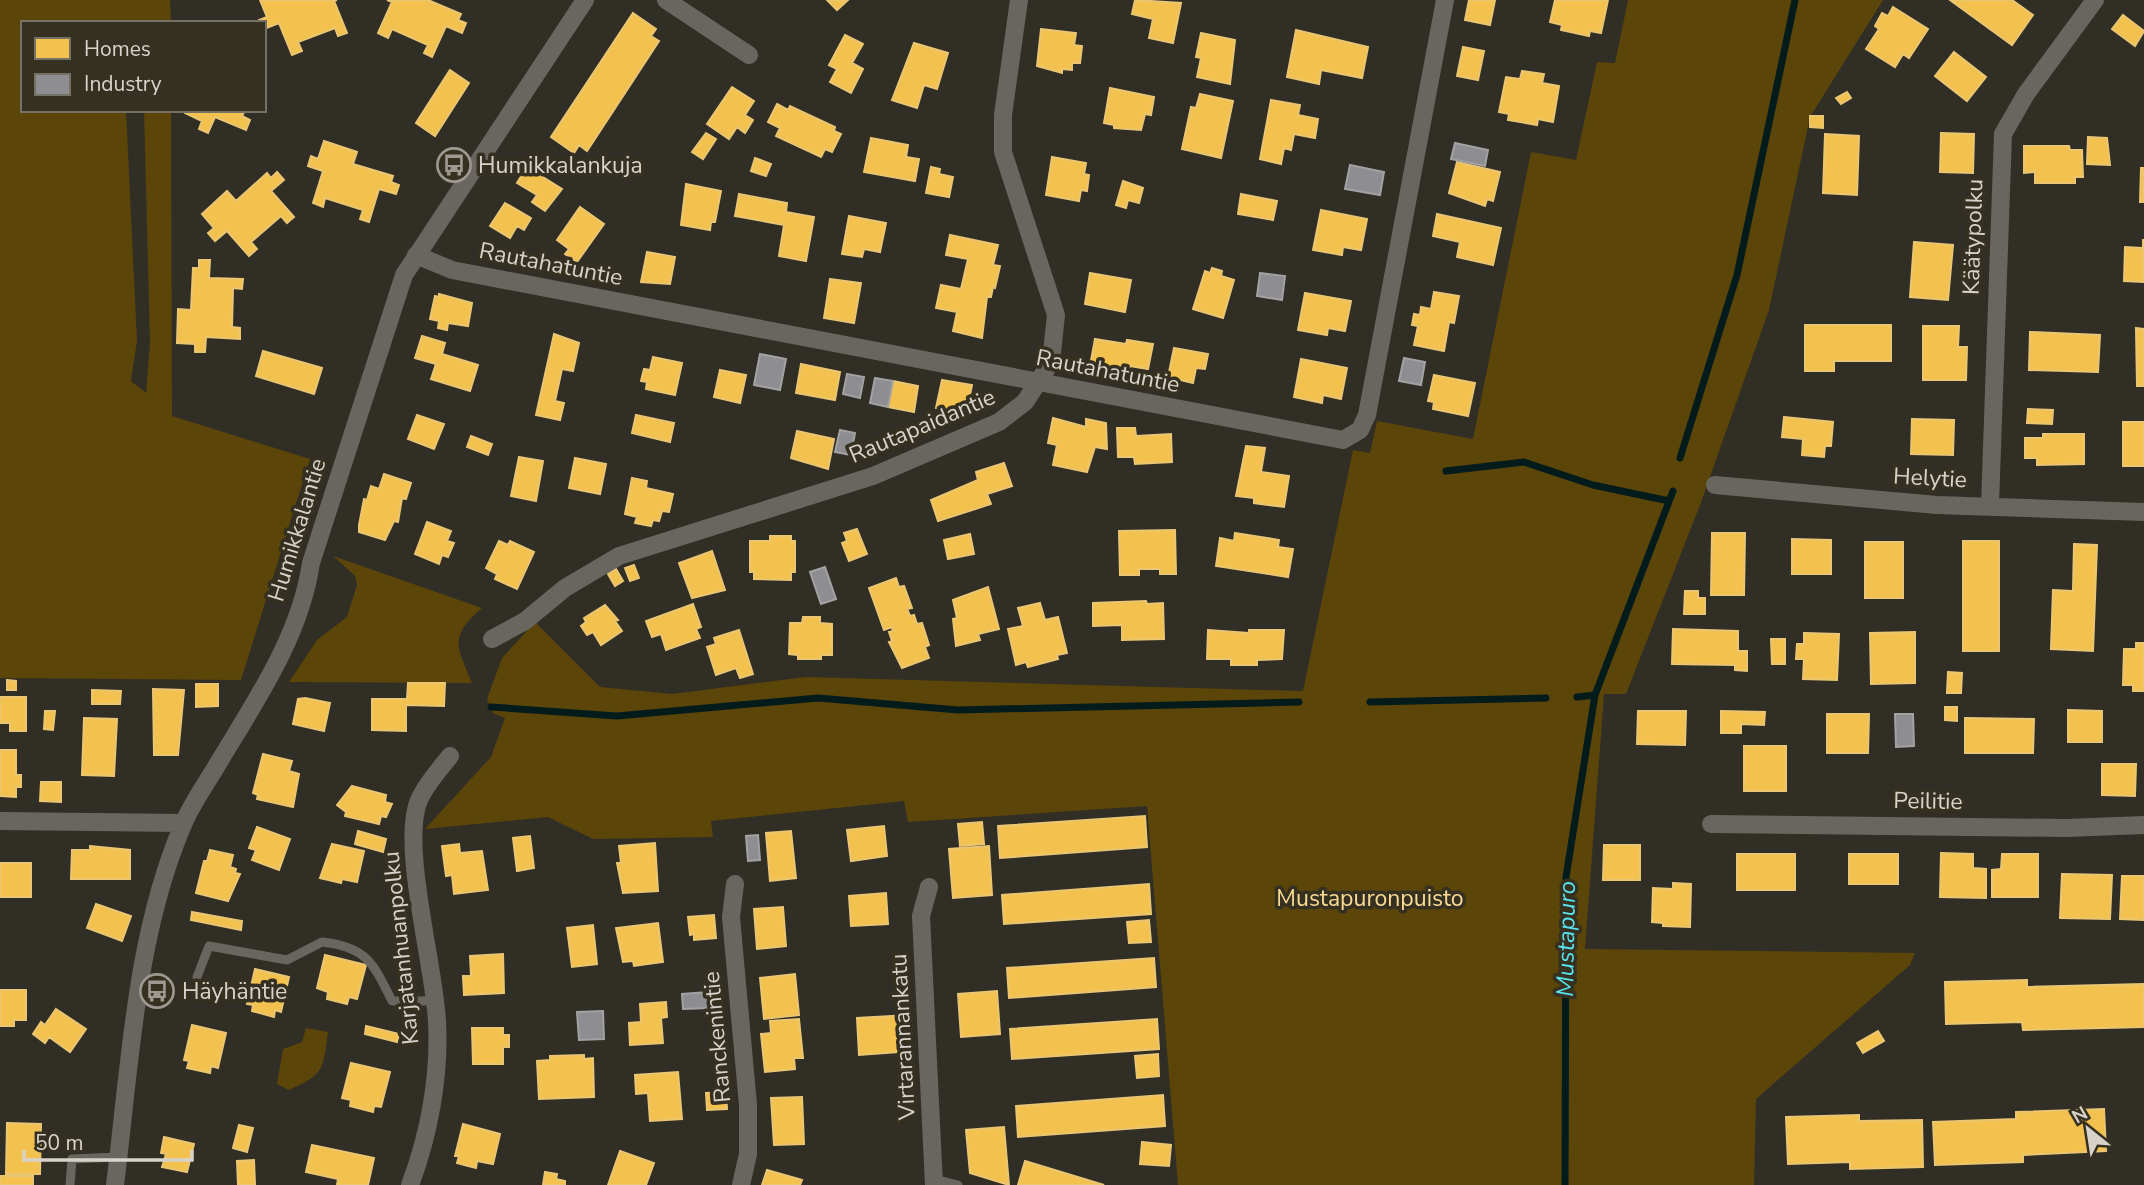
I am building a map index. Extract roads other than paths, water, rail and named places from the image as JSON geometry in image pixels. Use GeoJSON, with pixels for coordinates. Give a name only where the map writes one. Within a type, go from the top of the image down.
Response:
{"type":"FeatureCollection","features":[{"type":"Feature","properties":{"kind":"street","name":"Humikkalantie"},"geometry":{"type":"LineString","coordinates":[[115,1185],[141,987],[166,865],[183,824],[272,672],[306,598],[311,563],[399,289],[416,255],[585,0]]}},
{"type":"Feature","properties":{"kind":"street"},"geometry":{"type":"LineString","coordinates":[[666,0],[749,55]]}},
{"type":"Feature","properties":{"kind":"street","name":"Rautapaidantie"},"geometry":{"type":"LineString","coordinates":[[492,639],[525,621],[565,587],[619,556],[818,494],[912,461],[1014,412],[1039,383],[1051,362],[1056,316],[1003,152],[1003,115],[1019,0]]}},
{"type":"Feature","properties":{"kind":"street","name":"Rautahatuntie"},"geometry":{"type":"LineString","coordinates":[[416,255],[452,270],[1343,440],[1360,430],[1367,415],[1444,0]]}},
{"type":"Feature","properties":{"kind":"street","name":"Käätypolku"},"geometry":{"type":"LineString","coordinates":[[1990,505],[2003,134],[2026,94],[2095,0]]}},
{"type":"Feature","properties":{"kind":"street","name":"Helytie"},"geometry":{"type":"LineString","coordinates":[[1715,485],[1937,505],[2144,512]]}},
{"type":"Feature","properties":{"kind":"street","name":"Karjatanhuanpolku"},"geometry":{"type":"LineString","coordinates":[[410,1185],[432,1102],[438,1023],[420,901],[414,821],[425,789],[450,756]]}},
{"type":"Feature","properties":{"kind":"street"},"geometry":{"type":"LineString","coordinates":[[0,821],[183,824]]}},
{"type":"Feature","properties":{"kind":"street","name":"Peilitie"},"geometry":{"type":"LineString","coordinates":[[1712,824],[2066,828],[2144,825]]}},
{"type":"Feature","properties":{"kind":"street","name":"Ranckenintie"},"geometry":{"type":"LineString","coordinates":[[735,884],[731,917],[749,1119],[748,1153],[741,1185]]}},
{"type":"Feature","properties":{"kind":"street","name":"Virtarannankatu"},"geometry":{"type":"LineString","coordinates":[[929,887],[921,916],[934,1182]]}},
{"type":"Feature","properties":{"kind":"lane"},"geometry":{"type":"LineString","coordinates":[[197,977],[209,946],[287,960],[322,942],[359,950],[373,963],[392,1001],[435,1001]]}},
{"type":"Feature","properties":{"kind":"lane"},"geometry":{"type":"LineString","coordinates":[[70,1185],[72,1159],[118,1157]]}},
{"type":"Feature","properties":{"kind":"lane"},"geometry":{"type":"LineString","coordinates":[[934,1182],[958,1185]]}},
{"type":"Feature","properties":{"kind":"waterway"},"geometry":{"type":"LineString","coordinates":[[1680,458],[1737,275],[1795,0]]}},
{"type":"Feature","properties":{"kind":"waterway"},"geometry":{"type":"LineString","coordinates":[[1446,471],[1524,462],[1593,485],[1669,501]]}},
{"type":"Feature","properties":{"kind":"waterway","name":"Mustapuro"},"geometry":{"type":"LineString","coordinates":[[1565,1185],[1566,877],[1595,695],[1673,491]]}},
{"type":"Feature","properties":{"kind":"waterway"},"geometry":{"type":"LineString","coordinates":[[1577,697],[1595,695]]}},
{"type":"Feature","properties":{"kind":"waterway"},"geometry":{"type":"LineString","coordinates":[[491,707],[617,716],[818,698],[958,710],[1299,702]]}},
{"type":"Feature","properties":{"kind":"waterway"},"geometry":{"type":"LineString","coordinates":[[1370,702],[1546,698]]}},
{"type":"Feature","properties":{"kind":"place","name":"Humikkalankuja"},"geometry":{"type":"Point","coordinates":[454,165]}},
{"type":"Feature","properties":{"kind":"place","name":"Häyhäntie"},"geometry":{"type":"Point","coordinates":[157,991]}},
{"type":"Feature","properties":{"kind":"park label","name":"Mustapuronpuisto"},"geometry":{"type":"Point","coordinates":[1370,898]}}]}
